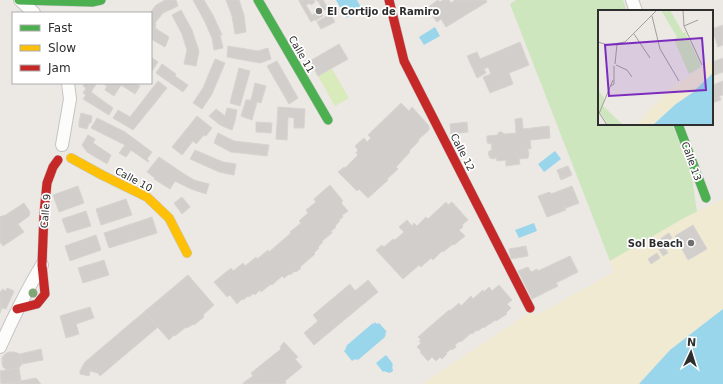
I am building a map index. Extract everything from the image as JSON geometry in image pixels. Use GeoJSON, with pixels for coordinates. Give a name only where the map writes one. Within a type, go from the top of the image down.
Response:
{"type":"FeatureCollection","features":[{"type":"Feature","properties":{"kind":"street"},"geometry":{"type":"LineString","coordinates":[[20,0],[97,1]]}},
{"type":"Feature","properties":{"kind":"street"},"geometry":{"type":"LineString","coordinates":[[20,0],[33,12]]}},
{"type":"Feature","properties":{"kind":"street","name":"Calle 11"},"geometry":{"type":"LineString","coordinates":[[258,0],[328,120]]}},
{"type":"Feature","properties":{"kind":"street","name":"Calle 12"},"geometry":{"type":"LineString","coordinates":[[390,0],[404,61],[530,308]]}},
{"type":"Feature","properties":{"kind":"street"},"geometry":{"type":"LineString","coordinates":[[632,0],[636,10]]}},
{"type":"Feature","properties":{"kind":"street"},"geometry":{"type":"LineString","coordinates":[[83,12],[97,1]]}},
{"type":"Feature","properties":{"kind":"street","name":"Calle 9"},"geometry":{"type":"LineString","coordinates":[[17,309],[37,304],[45,294],[42,265],[47,183],[53,167],[58,160],[54,155],[55,149],[62,145],[70,99],[68,84]]}},
{"type":"Feature","properties":{"kind":"street","name":"Calle 13"},"geometry":{"type":"LineString","coordinates":[[678,125],[706,198]]}},
{"type":"Feature","properties":{"kind":"street"},"geometry":{"type":"LineString","coordinates":[[58,160],[63,162],[71,158],[72,155],[71,149],[66,145],[62,145]]}},
{"type":"Feature","properties":{"kind":"street","name":"Calle 10"},"geometry":{"type":"LineString","coordinates":[[71,158],[147,197],[169,218],[187,254]]}},
{"type":"Feature","properties":{"kind":"street"},"geometry":{"type":"LineString","coordinates":[[0,347],[28,287],[42,265]]}},
{"type":"Feature","properties":{"kind":"green space"},"geometry":{"type":"Polygon","coordinates":[[[516,0],[623,0],[627,10],[598,10],[598,125],[672,125],[691,171],[697,212],[610,261],[510,4],[516,0]]]}},
{"type":"Feature","properties":{"kind":"green space"},"geometry":{"type":"Polygon","coordinates":[[[332,69],[349,98],[335,106],[318,76],[332,69]]]}},
{"type":"Feature","properties":{"kind":"sand"},"geometry":{"type":"Polygon","coordinates":[[[723,199],[723,309],[670,350],[639,384],[423,384],[529,313],[538,314],[614,272],[610,261],[684,218],[723,199]]]}},
{"type":"Feature","properties":{"kind":"water"},"geometry":{"type":"Polygon","coordinates":[[[336,0],[357,0],[362,9],[346,18],[336,0]]]}},
{"type":"Feature","properties":{"kind":"water"},"geometry":{"type":"Polygon","coordinates":[[[435,27],[440,36],[424,45],[419,37],[435,27]]]}},
{"type":"Feature","properties":{"kind":"water"},"geometry":{"type":"Polygon","coordinates":[[[555,151],[561,159],[544,172],[538,164],[555,151]]]}},
{"type":"Feature","properties":{"kind":"water"},"geometry":{"type":"Polygon","coordinates":[[[534,223],[537,231],[519,238],[515,230],[534,223]]]}},
{"type":"Feature","properties":{"kind":"water"},"geometry":{"type":"Polygon","coordinates":[[[723,309],[723,384],[639,384],[670,350],[723,309]]]}},
{"type":"Feature","properties":{"kind":"water"},"geometry":{"type":"Polygon","coordinates":[[[375,322],[377,324],[379,323],[387,332],[385,333],[385,337],[358,360],[355,359],[352,361],[344,351],[347,347],[346,346],[375,322]]]}},
{"type":"Feature","properties":{"kind":"water"},"geometry":{"type":"Polygon","coordinates":[[[386,355],[393,364],[393,370],[389,373],[383,372],[376,363],[386,355]]]}},
{"type":"Feature","properties":{"kind":"building"},"geometry":{"type":"Polygon","coordinates":[[[165,0],[176,0],[178,6],[163,13],[155,23],[155,28],[169,37],[165,47],[152,40],[152,12],[151,12],[156,5],[165,0]]]}},
{"type":"Feature","properties":{"kind":"building"},"geometry":{"type":"Polygon","coordinates":[[[193,0],[204,0],[222,35],[220,35],[223,48],[214,50],[212,38],[193,0]]]}},
{"type":"Feature","properties":{"kind":"building"},"geometry":{"type":"Polygon","coordinates":[[[226,0],[239,0],[244,15],[246,32],[235,34],[232,16],[226,0]]]}},
{"type":"Feature","properties":{"kind":"building","name":"El Cortijo de Ramiro"},"geometry":{"type":"Polygon","coordinates":[[[299,0],[314,0],[315,2],[311,5],[310,3],[306,5],[312,15],[316,13],[315,10],[321,6],[316,0],[323,0],[328,8],[321,12],[323,16],[311,22],[299,0]]]}},
{"type":"Feature","properties":{"kind":"building"},"geometry":{"type":"Polygon","coordinates":[[[438,0],[440,2],[443,0],[449,0],[451,3],[455,0],[486,0],[487,2],[446,27],[441,19],[437,22],[427,8],[438,0]]]}},
{"type":"Feature","properties":{"kind":"building"},"geometry":{"type":"Polygon","coordinates":[[[181,10],[192,30],[199,51],[196,66],[184,64],[187,50],[182,34],[172,15],[181,10]]]}},
{"type":"Feature","properties":{"kind":"building"},"geometry":{"type":"Polygon","coordinates":[[[330,14],[335,22],[321,29],[317,22],[330,14]]]}},
{"type":"Feature","properties":{"kind":"building"},"geometry":{"type":"Polygon","coordinates":[[[723,25],[723,45],[718,47],[713,29],[723,25]]]}},
{"type":"Feature","properties":{"kind":"building"},"geometry":{"type":"Polygon","coordinates":[[[520,42],[529,65],[509,73],[513,84],[490,93],[483,77],[491,74],[488,67],[484,69],[486,73],[477,78],[467,56],[477,52],[480,59],[520,42]]]}},
{"type":"Feature","properties":{"kind":"building"},"geometry":{"type":"Polygon","coordinates":[[[339,44],[348,59],[318,76],[310,61],[339,44]]]}},
{"type":"Feature","properties":{"kind":"building"},"geometry":{"type":"Polygon","coordinates":[[[228,46],[258,51],[268,48],[271,59],[260,63],[227,57],[228,46]]]}},
{"type":"Feature","properties":{"kind":"building"},"geometry":{"type":"Polygon","coordinates":[[[152,58],[158,62],[152,71],[152,58]]]}},
{"type":"Feature","properties":{"kind":"building"},"geometry":{"type":"Polygon","coordinates":[[[723,58],[723,72],[713,76],[713,62],[723,58]]]}},
{"type":"Feature","properties":{"kind":"building"},"geometry":{"type":"Polygon","coordinates":[[[215,59],[225,63],[212,94],[202,109],[193,103],[203,88],[215,59]]]}},
{"type":"Feature","properties":{"kind":"building"},"geometry":{"type":"Polygon","coordinates":[[[277,61],[298,98],[289,104],[267,66],[277,61]]]}},
{"type":"Feature","properties":{"kind":"building"},"geometry":{"type":"Polygon","coordinates":[[[162,64],[188,85],[183,92],[156,73],[162,64]]]}},
{"type":"Feature","properties":{"kind":"building"},"geometry":{"type":"Polygon","coordinates":[[[239,68],[250,71],[240,106],[230,103],[239,68]]]}},
{"type":"Feature","properties":{"kind":"building"},"geometry":{"type":"Polygon","coordinates":[[[158,81],[167,88],[133,130],[113,118],[118,110],[130,117],[158,81]]]}},
{"type":"Feature","properties":{"kind":"building"},"geometry":{"type":"Polygon","coordinates":[[[723,81],[723,95],[719,96],[721,100],[713,103],[713,85],[723,81]]]}},
{"type":"Feature","properties":{"kind":"building"},"geometry":{"type":"Polygon","coordinates":[[[255,83],[266,86],[261,103],[257,102],[252,120],[241,116],[246,100],[251,100],[255,83]]]}},
{"type":"Feature","properties":{"kind":"building"},"geometry":{"type":"Polygon","coordinates":[[[84,84],[96,84],[91,92],[113,108],[109,115],[83,99],[86,95],[83,93],[86,88],[83,86],[84,84]]]}},
{"type":"Feature","properties":{"kind":"building"},"geometry":{"type":"Polygon","coordinates":[[[104,84],[137,84],[140,86],[135,94],[121,85],[114,96],[105,90],[107,86],[104,84]]]}},
{"type":"Feature","properties":{"kind":"building"},"geometry":{"type":"Polygon","coordinates":[[[401,103],[409,111],[412,107],[429,126],[429,130],[418,140],[419,141],[396,167],[398,169],[368,198],[359,189],[357,191],[338,172],[344,167],[345,168],[358,155],[356,153],[358,150],[355,146],[364,138],[367,142],[371,138],[368,135],[401,103]]]}},
{"type":"Feature","properties":{"kind":"building"},"geometry":{"type":"Polygon","coordinates":[[[278,107],[305,109],[304,128],[294,128],[294,118],[288,117],[287,140],[276,139],[278,107]]]}},
{"type":"Feature","properties":{"kind":"building"},"geometry":{"type":"Polygon","coordinates":[[[227,108],[237,110],[232,130],[220,125],[209,116],[216,109],[225,116],[227,108]]]}},
{"type":"Feature","properties":{"kind":"building"},"geometry":{"type":"Polygon","coordinates":[[[81,113],[92,116],[91,123],[89,123],[87,129],[79,127],[81,113]]]}},
{"type":"Feature","properties":{"kind":"building"},"geometry":{"type":"Polygon","coordinates":[[[197,116],[212,128],[206,136],[204,135],[196,144],[193,141],[182,155],[172,147],[197,116]]]}},
{"type":"Feature","properties":{"kind":"building"},"geometry":{"type":"Polygon","coordinates":[[[97,118],[125,132],[152,152],[147,159],[149,161],[148,162],[131,150],[126,157],[119,153],[125,145],[91,128],[97,118]]]}},
{"type":"Feature","properties":{"kind":"building"},"geometry":{"type":"Polygon","coordinates":[[[522,118],[523,129],[549,126],[550,138],[530,140],[531,149],[527,149],[529,152],[528,158],[519,159],[520,164],[506,166],[506,160],[497,161],[496,157],[495,159],[490,158],[488,153],[492,150],[491,143],[488,144],[487,142],[487,136],[497,135],[499,132],[504,134],[516,133],[515,119],[522,118]]]}},
{"type":"Feature","properties":{"kind":"building"},"geometry":{"type":"Polygon","coordinates":[[[256,122],[272,123],[271,133],[256,132],[256,122]]]}},
{"type":"Feature","properties":{"kind":"building"},"geometry":{"type":"Polygon","coordinates":[[[467,122],[468,132],[451,134],[450,124],[467,122]]]}},
{"type":"Feature","properties":{"kind":"building"},"geometry":{"type":"Polygon","coordinates":[[[218,133],[234,141],[269,145],[267,156],[231,152],[214,143],[218,133]]]}},
{"type":"Feature","properties":{"kind":"building"},"geometry":{"type":"Polygon","coordinates":[[[88,135],[95,139],[93,143],[111,155],[107,164],[87,152],[82,145],[88,135]]]}},
{"type":"Feature","properties":{"kind":"building"},"geometry":{"type":"Polygon","coordinates":[[[195,150],[223,162],[236,164],[234,175],[219,172],[190,159],[195,150]]]}},
{"type":"Feature","properties":{"kind":"building"},"geometry":{"type":"Polygon","coordinates":[[[159,157],[194,180],[209,184],[206,194],[175,181],[170,189],[154,179],[155,178],[147,172],[159,157]]]}},
{"type":"Feature","properties":{"kind":"building"},"geometry":{"type":"Polygon","coordinates":[[[568,166],[572,175],[561,180],[557,170],[568,166]]]}},
{"type":"Feature","properties":{"kind":"building"},"geometry":{"type":"Polygon","coordinates":[[[330,185],[343,201],[341,203],[348,211],[342,215],[343,217],[331,231],[332,233],[322,241],[323,242],[318,247],[319,248],[314,253],[315,254],[296,272],[295,271],[290,275],[289,274],[284,278],[282,276],[261,292],[260,290],[255,295],[254,293],[243,300],[242,299],[237,304],[230,295],[227,297],[214,282],[231,268],[233,271],[243,263],[245,266],[268,250],[269,252],[301,223],[299,221],[308,213],[306,210],[316,202],[314,199],[330,185]]]}},
{"type":"Feature","properties":{"kind":"building"},"geometry":{"type":"Polygon","coordinates":[[[78,186],[84,203],[59,212],[53,195],[78,186]]]}},
{"type":"Feature","properties":{"kind":"building"},"geometry":{"type":"Polygon","coordinates":[[[572,186],[579,203],[566,208],[564,206],[566,210],[547,217],[538,196],[550,192],[551,194],[572,186]]]}},
{"type":"Feature","properties":{"kind":"building"},"geometry":{"type":"Polygon","coordinates":[[[182,197],[190,207],[182,214],[174,203],[182,197]]]}},
{"type":"Feature","properties":{"kind":"building"},"geometry":{"type":"Polygon","coordinates":[[[126,199],[132,215],[101,225],[96,209],[126,199]]]}},
{"type":"Feature","properties":{"kind":"building"},"geometry":{"type":"Polygon","coordinates":[[[446,202],[448,205],[452,202],[468,220],[459,230],[465,236],[454,245],[453,244],[443,252],[442,251],[433,260],[431,258],[421,267],[419,265],[403,279],[376,250],[382,245],[384,247],[393,239],[395,240],[404,232],[399,227],[407,220],[412,226],[414,223],[417,226],[426,217],[428,219],[446,202]]]}},
{"type":"Feature","properties":{"kind":"building"},"geometry":{"type":"Polygon","coordinates":[[[24,203],[30,212],[29,216],[18,224],[24,232],[3,246],[0,242],[0,216],[4,216],[24,203]]]}},
{"type":"Feature","properties":{"kind":"building"},"geometry":{"type":"Polygon","coordinates":[[[86,211],[91,226],[67,233],[62,219],[86,211]]]}},
{"type":"Feature","properties":{"kind":"building"},"geometry":{"type":"Polygon","coordinates":[[[152,217],[157,233],[109,248],[104,233],[152,217]]]}},
{"type":"Feature","properties":{"kind":"building","name":"Sol Beach"},"geometry":{"type":"Polygon","coordinates":[[[693,225],[707,249],[688,260],[675,236],[693,225]]]}},
{"type":"Feature","properties":{"kind":"building"},"geometry":{"type":"Polygon","coordinates":[[[669,233],[672,238],[662,244],[660,239],[669,233]]]}},
{"type":"Feature","properties":{"kind":"building"},"geometry":{"type":"Polygon","coordinates":[[[96,235],[101,250],[70,261],[65,246],[96,235]]]}},
{"type":"Feature","properties":{"kind":"building"},"geometry":{"type":"Polygon","coordinates":[[[663,245],[668,253],[663,256],[658,248],[663,245]]]}},
{"type":"Feature","properties":{"kind":"building"},"geometry":{"type":"Polygon","coordinates":[[[526,246],[528,256],[511,259],[509,249],[526,246]]]}},
{"type":"Feature","properties":{"kind":"building"},"geometry":{"type":"Polygon","coordinates":[[[657,253],[660,258],[651,264],[648,259],[657,253]]]}},
{"type":"Feature","properties":{"kind":"building"},"geometry":{"type":"Polygon","coordinates":[[[570,256],[578,272],[556,283],[558,286],[532,299],[518,271],[528,267],[531,272],[537,269],[538,271],[570,256]]]}},
{"type":"Feature","properties":{"kind":"building"},"geometry":{"type":"Polygon","coordinates":[[[104,260],[109,275],[83,283],[78,268],[104,260]]]}},
{"type":"Feature","properties":{"kind":"building"},"geometry":{"type":"Polygon","coordinates":[[[188,275],[214,305],[203,315],[204,317],[194,325],[193,324],[187,328],[186,327],[169,340],[144,312],[188,275]]]}},
{"type":"Feature","properties":{"kind":"building"},"geometry":{"type":"Polygon","coordinates":[[[368,280],[378,292],[314,345],[304,333],[318,321],[313,315],[350,284],[355,291],[368,280]]]}},
{"type":"Feature","properties":{"kind":"building"},"geometry":{"type":"Polygon","coordinates":[[[499,285],[512,300],[507,304],[511,308],[506,313],[507,314],[484,328],[483,327],[478,331],[477,330],[472,334],[471,333],[455,345],[456,347],[446,353],[447,354],[442,359],[440,357],[436,361],[432,357],[428,361],[417,347],[421,343],[419,341],[421,340],[418,337],[459,303],[461,306],[471,296],[473,299],[483,290],[484,292],[489,287],[492,291],[499,285]]]}},
{"type":"Feature","properties":{"kind":"building"},"geometry":{"type":"Polygon","coordinates":[[[7,288],[14,291],[6,309],[2,308],[0,313],[0,291],[1,292],[2,289],[6,291],[7,288]]]}},
{"type":"Feature","properties":{"kind":"building"},"geometry":{"type":"Polygon","coordinates":[[[90,307],[94,318],[76,324],[79,334],[66,338],[60,316],[90,307]]]}},
{"type":"Feature","properties":{"kind":"building"},"geometry":{"type":"Polygon","coordinates":[[[144,312],[158,327],[100,376],[98,373],[90,371],[89,376],[80,374],[85,362],[144,312]]]}},
{"type":"Feature","properties":{"kind":"building"},"geometry":{"type":"Polygon","coordinates":[[[284,342],[298,357],[295,359],[302,367],[285,381],[286,383],[284,384],[243,384],[253,376],[251,373],[281,349],[280,347],[284,342]]]}},
{"type":"Feature","properties":{"kind":"building"},"geometry":{"type":"Polygon","coordinates":[[[41,349],[43,360],[22,364],[20,354],[41,349]]]}},
{"type":"Feature","properties":{"kind":"building"},"geometry":{"type":"Polygon","coordinates":[[[9,352],[20,354],[22,364],[19,368],[7,370],[3,367],[2,358],[9,352]]]}},
{"type":"Feature","properties":{"kind":"building"},"geometry":{"type":"Polygon","coordinates":[[[19,368],[21,381],[1,384],[0,371],[19,368]]]}},
{"type":"Feature","properties":{"kind":"building"},"geometry":{"type":"Polygon","coordinates":[[[36,378],[41,384],[4,384],[21,381],[36,378]]]}},
{"type":"Feature","properties":{"kind":"traffic: fast"},"geometry":{"type":"LineString","coordinates":[[19,0],[92,2],[101,0]]}},
{"type":"Feature","properties":{"kind":"traffic: fast"},"geometry":{"type":"LineString","coordinates":[[258,0],[328,120]]}},
{"type":"Feature","properties":{"kind":"traffic: fast"},"geometry":{"type":"LineString","coordinates":[[678,125],[706,198]]}},
{"type":"Feature","properties":{"kind":"traffic: slow"},"geometry":{"type":"LineString","coordinates":[[71,158],[147,197],[169,218],[187,253]]}},
{"type":"Feature","properties":{"kind":"traffic: jam"},"geometry":{"type":"LineString","coordinates":[[389,0],[404,61],[530,308]]}},
{"type":"Feature","properties":{"kind":"traffic: jam"},"geometry":{"type":"LineString","coordinates":[[17,309],[37,304],[45,294],[42,265],[44,213],[47,183],[53,167],[58,160]]}},
{"type":"Feature","properties":{"kind":"place","name":"El Cortijo de Ramiro"},"geometry":{"type":"Point","coordinates":[319,11]}},
{"type":"Feature","properties":{"kind":"place","name":"Sol Beach"},"geometry":{"type":"Point","coordinates":[691,243]}}]}
